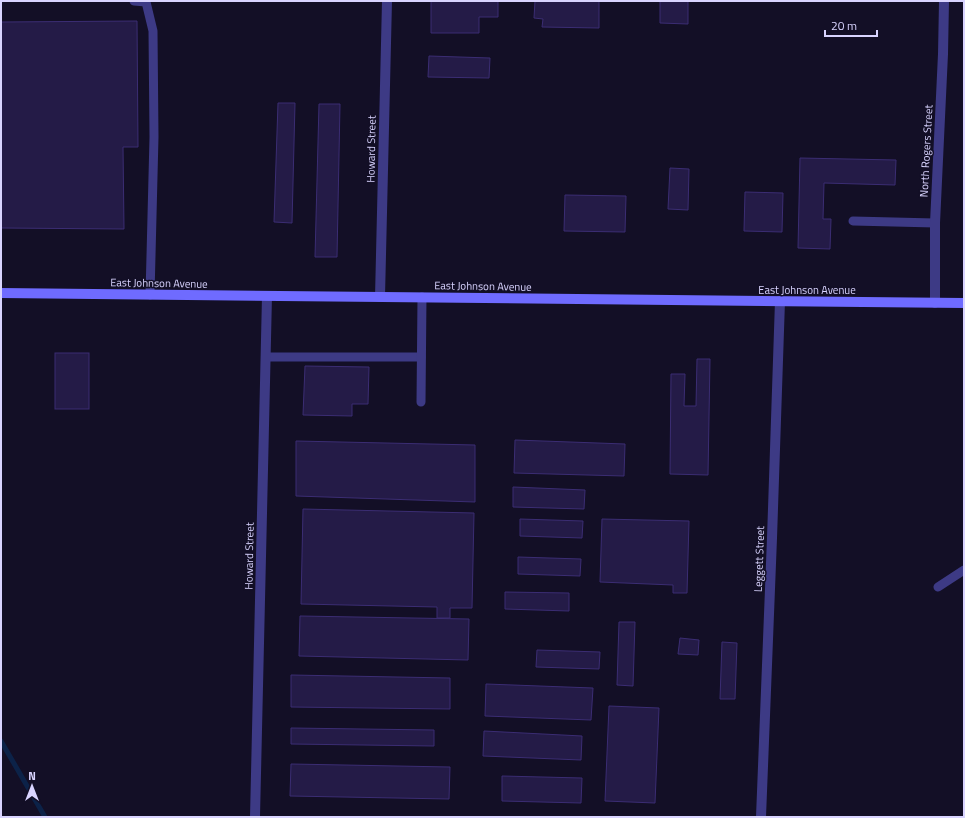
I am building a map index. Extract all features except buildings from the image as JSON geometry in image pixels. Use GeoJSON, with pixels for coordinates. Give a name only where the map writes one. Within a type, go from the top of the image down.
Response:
{"type":"FeatureCollection","features":[{"type":"Feature","properties":{"kind":"main road","name":"East Johnson Avenue"},"geometry":{"type":"LineString","coordinates":[[1,293],[964,303]]}},
{"type":"Feature","properties":{"kind":"street","name":"Howard Street"},"geometry":{"type":"LineString","coordinates":[[380,297],[386,1]]}},
{"type":"Feature","properties":{"kind":"street","name":"North Rogers Street"},"geometry":{"type":"LineString","coordinates":[[935,302],[935,223],[944,1]]}},
{"type":"Feature","properties":{"kind":"street","name":"Howard Street"},"geometry":{"type":"LineString","coordinates":[[256,817],[267,296]]}},
{"type":"Feature","properties":{"kind":"street","name":"Leggett Street"},"geometry":{"type":"LineString","coordinates":[[761,817],[780,301]]}},
{"type":"Feature","properties":{"kind":"lane"},"geometry":{"type":"LineString","coordinates":[[134,1],[146,2],[153,31],[154,137],[150,295]]}},
{"type":"Feature","properties":{"kind":"lane"},"geometry":{"type":"LineString","coordinates":[[853,221],[935,223]]}},
{"type":"Feature","properties":{"kind":"lane"},"geometry":{"type":"LineString","coordinates":[[421,402],[422,297]]}},
{"type":"Feature","properties":{"kind":"lane"},"geometry":{"type":"LineString","coordinates":[[266,357],[421,357]]}},
{"type":"Feature","properties":{"kind":"lane"},"geometry":{"type":"LineString","coordinates":[[938,587],[964,570]]}},
{"type":"Feature","properties":{"kind":"waterway"},"geometry":{"type":"LineString","coordinates":[[1,741],[45,817]]}}]}
